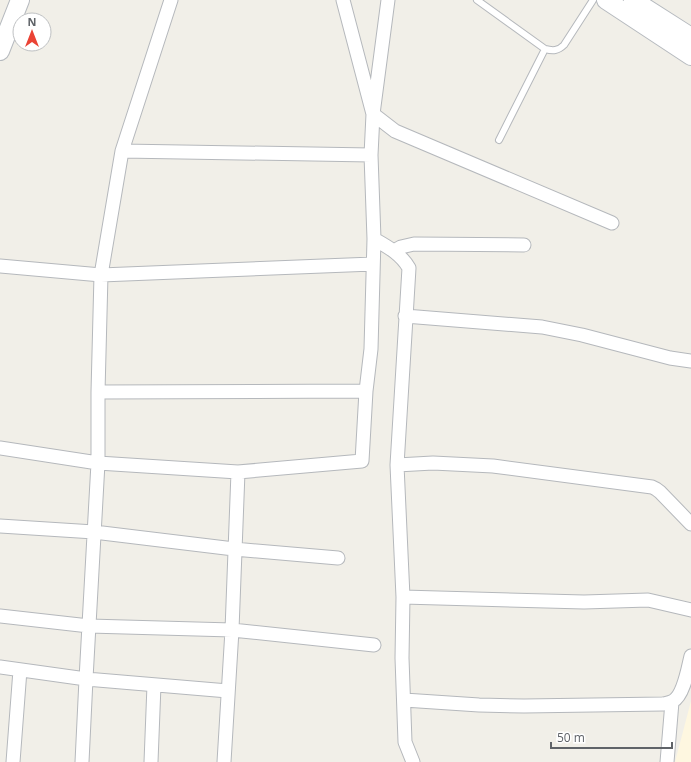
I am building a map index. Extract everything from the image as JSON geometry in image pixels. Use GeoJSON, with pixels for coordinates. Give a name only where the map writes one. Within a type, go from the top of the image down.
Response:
{"type":"FeatureCollection","features":[{"type":"Feature","properties":{"kind":"main road"},"geometry":{"type":"LineString","coordinates":[[0,51],[20,0]]}},
{"type":"Feature","properties":{"kind":"main road"},"geometry":{"type":"LineString","coordinates":[[606,0],[691,56]]}},
{"type":"Feature","properties":{"kind":"main road"},"geometry":{"type":"LineString","coordinates":[[633,0],[691,37]]}},
{"type":"Feature","properties":{"kind":"street"},"geometry":{"type":"LineString","coordinates":[[82,762],[98,463],[101,275],[122,151],[171,0]]}},
{"type":"Feature","properties":{"kind":"street"},"geometry":{"type":"LineString","coordinates":[[343,0],[373,114],[394,131],[612,223]]}},
{"type":"Feature","properties":{"kind":"street"},"geometry":{"type":"LineString","coordinates":[[0,448],[98,463],[238,472],[362,461],[366,391],[371,349],[374,239],[371,155],[373,114],[388,0]]}},
{"type":"Feature","properties":{"kind":"street"},"geometry":{"type":"LineString","coordinates":[[122,151],[371,155]]}},
{"type":"Feature","properties":{"kind":"street"},"geometry":{"type":"LineString","coordinates":[[374,239],[394,251],[405,260],[409,268],[397,465],[403,597],[402,658],[405,742],[412,762]]}},
{"type":"Feature","properties":{"kind":"street"},"geometry":{"type":"LineString","coordinates":[[394,251],[401,246],[414,244],[524,245]]}},
{"type":"Feature","properties":{"kind":"street"},"geometry":{"type":"LineString","coordinates":[[0,266],[101,275],[373,264]]}},
{"type":"Feature","properties":{"kind":"street"},"geometry":{"type":"LineString","coordinates":[[405,316],[542,327],[582,335],[670,358],[691,361]]}},
{"type":"Feature","properties":{"kind":"street"},"geometry":{"type":"LineString","coordinates":[[98,392],[366,391]]}},
{"type":"Feature","properties":{"kind":"street"},"geometry":{"type":"LineString","coordinates":[[397,465],[433,464],[493,466],[652,487],[660,492],[691,524]]}},
{"type":"Feature","properties":{"kind":"street"},"geometry":{"type":"LineString","coordinates":[[224,762],[232,630],[238,472]]}},
{"type":"Feature","properties":{"kind":"street"},"geometry":{"type":"LineString","coordinates":[[0,526],[94,532],[234,549],[338,558]]}},
{"type":"Feature","properties":{"kind":"street"},"geometry":{"type":"LineString","coordinates":[[403,597],[584,602],[648,600],[691,610]]}},
{"type":"Feature","properties":{"kind":"street"},"geometry":{"type":"LineString","coordinates":[[0,616],[89,626],[232,630],[374,645]]}},
{"type":"Feature","properties":{"kind":"street"},"geometry":{"type":"LineString","coordinates":[[404,700],[479,705],[524,706],[664,704],[672,702],[677,698],[683,686],[691,656]]}},
{"type":"Feature","properties":{"kind":"street"},"geometry":{"type":"LineString","coordinates":[[0,667],[86,679],[228,691]]}},
{"type":"Feature","properties":{"kind":"street"},"geometry":{"type":"LineString","coordinates":[[13,762],[20,670]]}},
{"type":"Feature","properties":{"kind":"street"},"geometry":{"type":"LineString","coordinates":[[151,762],[154,685]]}},
{"type":"Feature","properties":{"kind":"street"},"geometry":{"type":"LineString","coordinates":[[667,762],[672,702]]}},
{"type":"Feature","properties":{"kind":"lane"},"geometry":{"type":"LineString","coordinates":[[477,0],[545,49],[552,51],[560,49],[564,45],[593,0]]}},
{"type":"Feature","properties":{"kind":"lane"},"geometry":{"type":"LineString","coordinates":[[499,140],[545,49]]}},
{"type":"Feature","properties":{"kind":"shaded area"},"geometry":{"type":"Polygon","coordinates":[[[691,701],[691,762],[675,762],[691,701]]]}}]}
